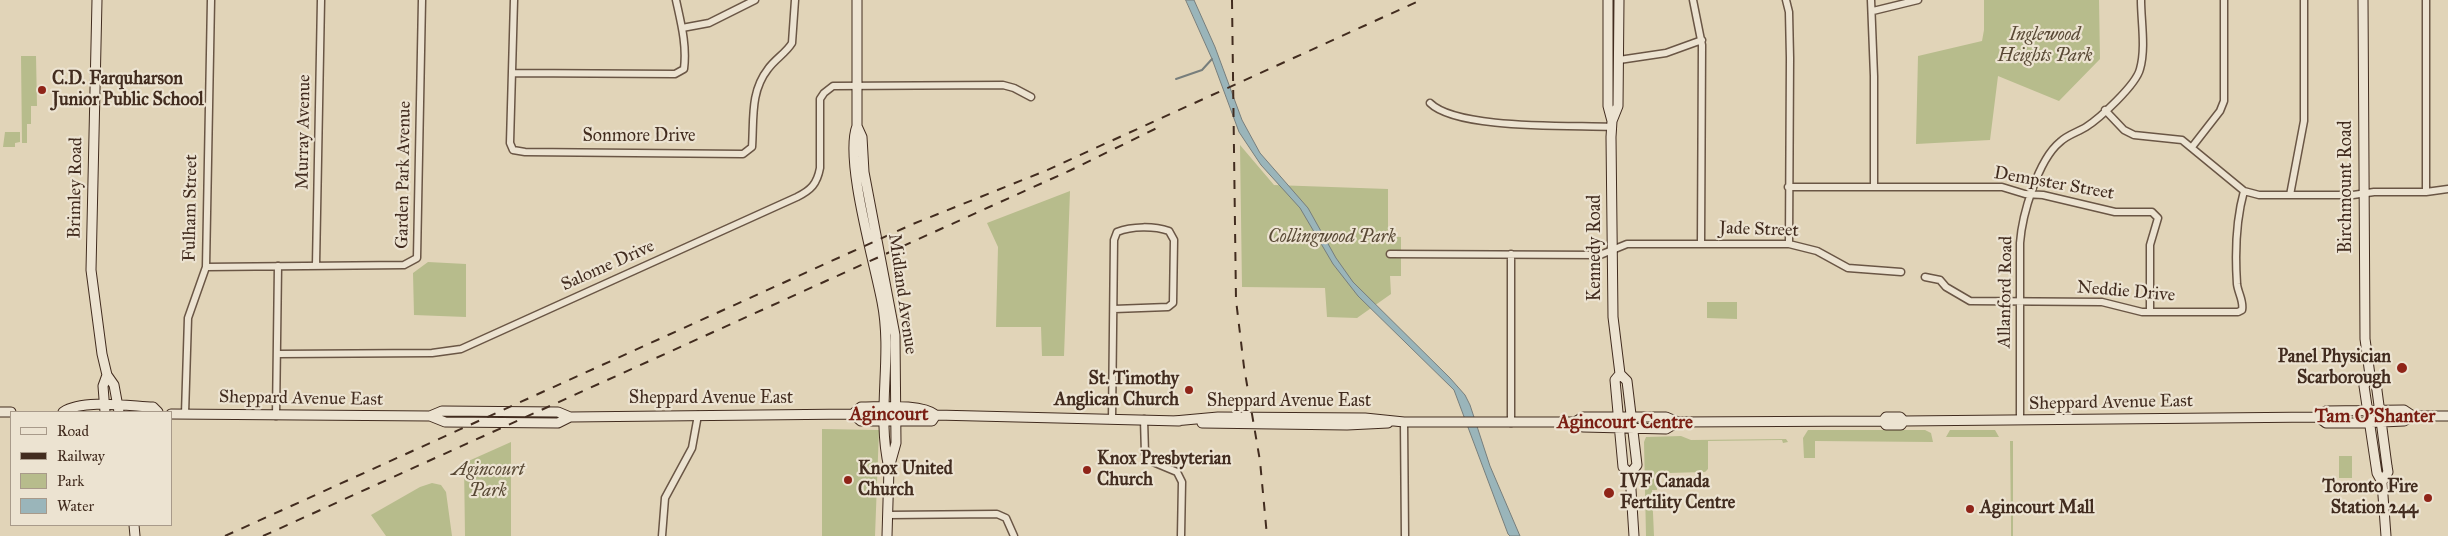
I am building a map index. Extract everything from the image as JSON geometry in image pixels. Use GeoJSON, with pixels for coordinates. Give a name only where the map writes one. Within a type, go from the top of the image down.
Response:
{"type":"FeatureCollection","features":[{"type":"Feature","properties":{"kind":"main road","name":"Brimley Road"},"geometry":{"type":"LineString","coordinates":[[97,0],[91,270],[96,322],[106,375],[103,386],[105,409]]}},
{"type":"Feature","properties":{"kind":"main road","name":"Midland Avenue"},"geometry":{"type":"LineString","coordinates":[[857,0],[857,126],[853,136],[858,186],[885,325],[882,420],[883,444],[889,468]]}},
{"type":"Feature","properties":{"kind":"main road","name":"Kennedy Road"},"geometry":{"type":"LineString","coordinates":[[1608,0],[1608,106],[1612,124],[1612,317],[1620,374],[1628,381],[1637,466],[1630,474]]}},
{"type":"Feature","properties":{"kind":"main road","name":"Kennedy Road"},"geometry":{"type":"LineString","coordinates":[[1612,124],[1618,106],[1619,0]]}},
{"type":"Feature","properties":{"kind":"main road","name":"Birchmount Road"},"geometry":{"type":"LineString","coordinates":[[2363,0],[2365,338],[2370,374],[2376,383],[2388,472],[2382,482]]}},
{"type":"Feature","properties":{"kind":"main road","name":"Midland Avenue"},"geometry":{"type":"LineString","coordinates":[[857,126],[862,137],[864,172],[895,335],[896,444],[889,468],[887,536]]}},
{"type":"Feature","properties":{"kind":"main road","name":"Kennedy Road"},"geometry":{"type":"LineString","coordinates":[[1620,374],[1615,380],[1618,417],[1623,467],[1630,474],[1634,536]]}},
{"type":"Feature","properties":{"kind":"main road","name":"Birchmount Road"},"geometry":{"type":"LineString","coordinates":[[2370,374],[2364,386],[2377,473],[2382,482],[2386,536]]}},
{"type":"Feature","properties":{"kind":"main road","name":"Brimley Road"},"geometry":{"type":"LineString","coordinates":[[106,375],[114,385],[118,409]]}},
{"type":"Feature","properties":{"kind":"main road"},"geometry":{"type":"LineString","coordinates":[[64,411],[72,406],[105,409],[153,407],[157,411]]}},
{"type":"Feature","properties":{"kind":"main road","name":"Sheppard Avenue East"},"geometry":{"type":"LineString","coordinates":[[172,414],[430,416],[442,411],[452,411],[558,412],[570,417],[853,414],[861,407],[883,407],[922,409],[931,411],[936,415],[1144,419],[1218,424],[1511,423],[1575,422],[1584,417],[1666,417],[1678,422],[1883,421],[1886,426],[1901,425],[1904,421],[2318,417],[2326,411],[2368,410],[2404,410],[2413,416],[2448,416]]}},
{"type":"Feature","properties":{"kind":"main road","name":"Sheppard Avenue East"},"geometry":{"type":"LineString","coordinates":[[853,414],[861,421],[932,421],[936,415]]}},
{"type":"Feature","properties":{"kind":"main road","name":"Sheppard Avenue East"},"geometry":{"type":"LineString","coordinates":[[2318,417],[2326,423],[2370,423],[2404,422],[2413,416]]}},
{"type":"Feature","properties":{"kind":"main road","name":"Sheppard Avenue East"},"geometry":{"type":"LineString","coordinates":[[1575,422],[1583,427],[1666,429],[1678,422]]}},
{"type":"Feature","properties":{"kind":"street","name":"Fulham Street"},"geometry":{"type":"LineString","coordinates":[[185,414],[188,318],[206,267],[211,0]]}},
{"type":"Feature","properties":{"kind":"street","name":"Murray Avenue"},"geometry":{"type":"LineString","coordinates":[[316,265],[321,0]]}},
{"type":"Feature","properties":{"kind":"street","name":"Garden Park Avenue"},"geometry":{"type":"LineString","coordinates":[[206,267],[404,265],[417,258],[422,0]]}},
{"type":"Feature","properties":{"kind":"street","name":"Sonmore Drive"},"geometry":{"type":"LineString","coordinates":[[514,0],[510,143],[513,150],[525,152],[743,154],[752,147],[754,101],[760,81],[774,62],[792,43],[795,0]]}},
{"type":"Feature","properties":{"kind":"street"},"geometry":{"type":"LineString","coordinates":[[512,73],[675,74],[684,69],[682,28],[676,0]]}},
{"type":"Feature","properties":{"kind":"street"},"geometry":{"type":"LineString","coordinates":[[682,28],[709,23],[755,0]]}},
{"type":"Feature","properties":{"kind":"street"},"geometry":{"type":"LineString","coordinates":[[1693,0],[1702,40],[1701,243]]}},
{"type":"Feature","properties":{"kind":"street"},"geometry":{"type":"LineString","coordinates":[[1786,0],[1789,12],[1790,58],[1789,244]]}},
{"type":"Feature","properties":{"kind":"street"},"geometry":{"type":"LineString","coordinates":[[1871,0],[1873,11],[1874,187]]}},
{"type":"Feature","properties":{"kind":"street"},"geometry":{"type":"LineString","coordinates":[[1873,11],[1918,0]]}},
{"type":"Feature","properties":{"kind":"street","name":"Allanford Road"},"geometry":{"type":"LineString","coordinates":[[2020,420],[2021,236],[2032,194],[2042,167],[2057,144],[2087,126],[2105,110],[2126,90],[2140,69],[2141,0]]}},
{"type":"Feature","properties":{"kind":"street"},"geometry":{"type":"LineString","coordinates":[[2192,147],[2216,116],[2224,101],[2224,0]]}},
{"type":"Feature","properties":{"kind":"street"},"geometry":{"type":"LineString","coordinates":[[2290,195],[2304,121],[2304,0]]}},
{"type":"Feature","properties":{"kind":"street"},"geometry":{"type":"LineString","coordinates":[[2426,0],[2426,192]]}},
{"type":"Feature","properties":{"kind":"street"},"geometry":{"type":"LineString","coordinates":[[1619,60],[1666,53],[1702,40]]}},
{"type":"Feature","properties":{"kind":"street","name":"Salome Drive"},"geometry":{"type":"LineString","coordinates":[[278,354],[432,353],[461,350],[797,197],[808,191],[818,178],[820,168],[819,109],[822,96],[836,85],[1003,85],[1014,88],[1031,97]]}},
{"type":"Feature","properties":{"kind":"street"},"geometry":{"type":"LineString","coordinates":[[1430,102],[1442,110],[1477,119],[1525,124],[1612,124]]}},
{"type":"Feature","properties":{"kind":"street"},"geometry":{"type":"LineString","coordinates":[[2105,110],[2124,130],[2134,135],[2146,138],[2171,137],[2182,140],[2244,191],[2259,195],[2426,192],[2448,188]]}},
{"type":"Feature","properties":{"kind":"street","name":"Dempster Street"},"geometry":{"type":"LineString","coordinates":[[1788,187],[1999,187],[2115,212],[2146,212],[2156,216],[2157,223],[2150,245],[2150,312]]}},
{"type":"Feature","properties":{"kind":"street","name":"Neddie Drive"},"geometry":{"type":"LineString","coordinates":[[1925,277],[1940,280],[1946,287],[1970,301],[2102,302],[2137,311],[2150,312],[2236,312],[2242,310],[2243,304],[2238,285],[2237,237],[2244,191]]}},
{"type":"Feature","properties":{"kind":"street"},"geometry":{"type":"LineString","coordinates":[[1112,419],[1114,240],[1117,232],[1129,228],[1169,231],[1174,240],[1173,303],[1168,308],[1114,309]]}},
{"type":"Feature","properties":{"kind":"street","name":"Jade Street"},"geometry":{"type":"LineString","coordinates":[[1390,254],[1599,255],[1625,244],[1789,244],[1817,251],[1848,268],[1901,272]]}},
{"type":"Feature","properties":{"kind":"street"},"geometry":{"type":"LineString","coordinates":[[1511,254],[1511,423]]}},
{"type":"Feature","properties":{"kind":"street"},"geometry":{"type":"LineString","coordinates":[[276,416],[278,266]]}},
{"type":"Feature","properties":{"kind":"street"},"geometry":{"type":"LineString","coordinates":[[662,536],[665,498],[692,448],[698,415]]}},
{"type":"Feature","properties":{"kind":"street"},"geometry":{"type":"LineString","coordinates":[[1144,419],[1145,454],[1153,462],[1177,472],[1182,482],[1181,536]]}},
{"type":"Feature","properties":{"kind":"street"},"geometry":{"type":"LineString","coordinates":[[1404,422],[1405,536]]}},
{"type":"Feature","properties":{"kind":"street"},"geometry":{"type":"LineString","coordinates":[[888,514],[997,514],[1006,518],[1014,536]]}},
{"type":"Feature","properties":{"kind":"green space","name":"Inglewood Heights Park"},"geometry":{"type":"Polygon","coordinates":[[[1984,0],[2099,0],[2100,59],[2059,101],[1998,76],[1990,140],[1916,144],[1918,56],[1982,41],[1984,0]]]}},
{"type":"Feature","properties":{"kind":"green space"},"geometry":{"type":"Polygon","coordinates":[[[21,56],[36,56],[37,106],[31,106],[31,124],[27,124],[27,143],[22,143],[21,56]]]}},
{"type":"Feature","properties":{"kind":"green space"},"geometry":{"type":"Polygon","coordinates":[[[5,132],[20,132],[20,142],[15,143],[15,147],[3,147],[5,132]]]}},
{"type":"Feature","properties":{"kind":"green space","name":"Collingwood Park"},"geometry":{"type":"Polygon","coordinates":[[[1240,145],[1274,185],[1388,189],[1388,236],[1401,237],[1401,276],[1390,276],[1391,294],[1357,318],[1327,317],[1325,288],[1242,287],[1240,145]]]}},
{"type":"Feature","properties":{"kind":"green space"},"geometry":{"type":"Polygon","coordinates":[[[1070,191],[1064,356],[1042,356],[1041,327],[996,327],[998,247],[987,223],[1070,191]]]}},
{"type":"Feature","properties":{"kind":"green space"},"geometry":{"type":"Polygon","coordinates":[[[428,262],[466,264],[466,317],[414,315],[413,273],[428,262]]]}},
{"type":"Feature","properties":{"kind":"green space"},"geometry":{"type":"Polygon","coordinates":[[[1707,302],[1737,302],[1737,319],[1707,318],[1707,302]]]}},
{"type":"Feature","properties":{"kind":"green space"},"geometry":{"type":"Polygon","coordinates":[[[822,429],[879,430],[875,536],[822,536],[822,429]]]}},
{"type":"Feature","properties":{"kind":"green space"},"geometry":{"type":"Polygon","coordinates":[[[1808,430],[1925,430],[1931,433],[1933,442],[1815,441],[1815,458],[1804,458],[1803,438],[1808,430]]]}},
{"type":"Feature","properties":{"kind":"green space"},"geometry":{"type":"Polygon","coordinates":[[[1950,430],[1995,430],[1999,437],[1946,437],[1950,430]]]}},
{"type":"Feature","properties":{"kind":"green space"},"geometry":{"type":"Polygon","coordinates":[[[1681,436],[1691,440],[1786,439],[1788,442],[1783,443],[1782,440],[1708,441],[1708,469],[1705,472],[1668,473],[1658,471],[1657,490],[1652,490],[1654,536],[1646,536],[1644,442],[1646,437],[1681,436]]]}},
{"type":"Feature","properties":{"kind":"green space"},"geometry":{"type":"Polygon","coordinates":[[[2010,441],[2013,441],[2013,536],[2011,536],[2010,441]]]}},
{"type":"Feature","properties":{"kind":"green space","name":"Agincourt Park"},"geometry":{"type":"Polygon","coordinates":[[[511,442],[511,536],[465,536],[464,463],[511,442]]]}},
{"type":"Feature","properties":{"kind":"green space"},"geometry":{"type":"Polygon","coordinates":[[[2339,456],[2352,456],[2352,478],[2339,478],[2339,456]]]}},
{"type":"Feature","properties":{"kind":"green space"},"geometry":{"type":"Polygon","coordinates":[[[432,483],[441,485],[446,492],[452,536],[386,536],[371,515],[420,487],[432,483]]]}},
{"type":"Feature","properties":{"kind":"water"},"geometry":{"type":"Polygon","coordinates":[[[1186,0],[1194,0],[1215,47],[1242,120],[1260,153],[1308,208],[1336,258],[1353,282],[1465,395],[1490,466],[1520,536],[1510,536],[1508,534],[1454,390],[1358,296],[1333,264],[1300,208],[1261,165],[1239,132],[1212,59],[1186,0]]]}},
{"type":"Feature","properties":{"kind":"waterway"},"geometry":{"type":"LineString","coordinates":[[1176,79],[1202,70],[1212,59]]}},
{"type":"Feature","properties":{"kind":"railway"},"geometry":{"type":"LineString","coordinates":[[1232,0],[1236,300],[1244,367],[1260,461],[1267,536]]}},
{"type":"Feature","properties":{"kind":"railway"},"geometry":{"type":"LineString","coordinates":[[225,536],[913,224],[1045,171],[1421,0]]}},
{"type":"Feature","properties":{"kind":"railway"},"geometry":{"type":"LineString","coordinates":[[263,536],[1071,170],[1159,127]]}},
{"type":"Feature","properties":{"kind":"place","name":"C.D. Farquharson Junior Public School"},"geometry":{"type":"Point","coordinates":[42,90]}},
{"type":"Feature","properties":{"kind":"place","name":"Panel Physician Scarborough"},"geometry":{"type":"Point","coordinates":[2402,368]}},
{"type":"Feature","properties":{"kind":"place","name":"St. Timothy Anglican Church"},"geometry":{"type":"Point","coordinates":[1189,390]}},
{"type":"Feature","properties":{"kind":"place","name":"Knox Presbyterian Church"},"geometry":{"type":"Point","coordinates":[1087,470]}},
{"type":"Feature","properties":{"kind":"place","name":"Knox United Church"},"geometry":{"type":"Point","coordinates":[848,480]}},
{"type":"Feature","properties":{"kind":"place","name":"IVF Canada Fertility Centre"},"geometry":{"type":"Point","coordinates":[1609,493]}},
{"type":"Feature","properties":{"kind":"place","name":"Toronto Fire Station 244"},"geometry":{"type":"Point","coordinates":[2428,498]}},
{"type":"Feature","properties":{"kind":"place","name":"Agincourt Mall"},"geometry":{"type":"Point","coordinates":[1970,509]}},
{"type":"Feature","properties":{"kind":"district","name":"Agincourt"},"geometry":{"type":"Point","coordinates":[889,415]}},
{"type":"Feature","properties":{"kind":"district","name":"Tam O'Shanter"},"geometry":{"type":"Point","coordinates":[2375,417]}},
{"type":"Feature","properties":{"kind":"district","name":"Agincourt Centre"},"geometry":{"type":"Point","coordinates":[1625,423]}}]}
